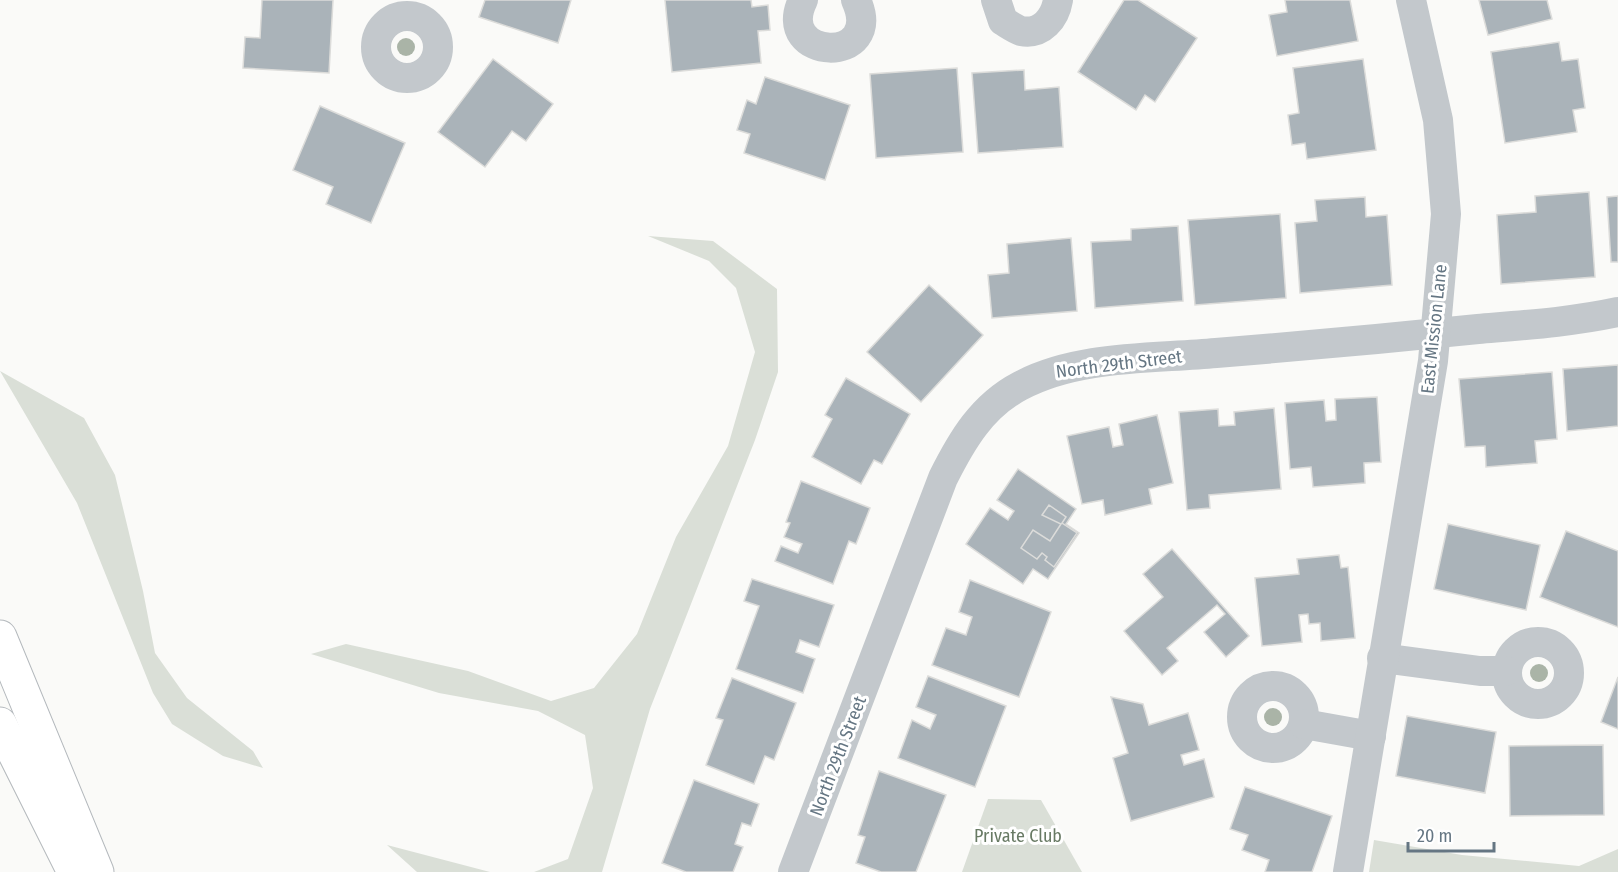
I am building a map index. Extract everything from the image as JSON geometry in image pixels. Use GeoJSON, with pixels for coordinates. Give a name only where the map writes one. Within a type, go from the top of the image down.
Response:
{"type":"FeatureCollection","features":[{"type":"Feature","properties":{"kind":"highway"},"geometry":{"type":"LineString","coordinates":[[0,637],[97,872]]}},
{"type":"Feature","properties":{"kind":"highway"},"geometry":{"type":"LineString","coordinates":[[0,724],[74,872]]}},
{"type":"Feature","properties":{"kind":"street"},"geometry":{"type":"LineString","coordinates":[[803,0],[798,21],[806,39],[824,49],[844,47],[858,33],[862,13],[856,0]]}},
{"type":"Feature","properties":{"kind":"street"},"geometry":{"type":"LineString","coordinates":[[996,0],[1004,21],[1021,31],[1041,28],[1055,15],[1058,0]]}},
{"type":"Feature","properties":{"kind":"street","name":"East Mission Lane"},"geometry":{"type":"LineString","coordinates":[[1348,872],[1433,361],[1446,214],[1438,120],[1410,0]]}},
{"type":"Feature","properties":{"kind":"street","name":"North 29th Street"},"geometry":{"type":"LineString","coordinates":[[793,872],[944,478],[962,441],[985,411],[1019,386],[1053,371],[1107,362],[1584,320],[1618,312]]}},
{"type":"Feature","properties":{"kind":"street"},"geometry":{"type":"LineString","coordinates":[[1382,658],[1468,669],[1506,671]]}},
{"type":"Feature","properties":{"kind":"street"},"geometry":{"type":"LineString","coordinates":[[1304,724],[1371,736]]}},
{"type":"Feature","properties":{"kind":"green space"},"geometry":{"type":"Polygon","coordinates":[[[648,236],[713,241],[777,289],[778,372],[755,440],[650,709],[602,872],[534,872],[568,859],[593,788],[585,735],[538,711],[439,693],[311,654],[346,644],[468,671],[551,701],[594,688],[637,634],[676,537],[728,446],[755,352],[736,288],[709,261],[648,236]]]}},
{"type":"Feature","properties":{"kind":"green space"},"geometry":{"type":"Polygon","coordinates":[[[0,371],[84,418],[115,475],[143,591],[155,653],[187,698],[253,751],[263,768],[223,756],[172,724],[153,693],[77,503],[0,371]]]}},
{"type":"Feature","properties":{"kind":"green space","name":"Private Club"},"geometry":{"type":"Polygon","coordinates":[[[988,799],[1041,800],[1082,872],[962,872],[988,799]]]}},
{"type":"Feature","properties":{"kind":"green space"},"geometry":{"type":"Polygon","coordinates":[[[1374,840],[1462,855],[1579,866],[1618,849],[1618,872],[1369,872],[1374,840]]]}},
{"type":"Feature","properties":{"kind":"green space"},"geometry":{"type":"Polygon","coordinates":[[[387,845],[490,872],[417,872],[387,845]]]}},
{"type":"Feature","properties":{"kind":"building"},"geometry":{"type":"Polygon","coordinates":[[[262,0],[333,0],[329,73],[243,68],[245,37],[260,38],[262,0]]]}},
{"type":"Feature","properties":{"kind":"building"},"geometry":{"type":"Polygon","coordinates":[[[485,0],[571,0],[558,43],[479,17],[485,0]]]}},
{"type":"Feature","properties":{"kind":"building"},"geometry":{"type":"Polygon","coordinates":[[[665,0],[751,0],[752,7],[768,5],[770,30],[758,31],[761,63],[672,72],[665,0]]]}},
{"type":"Feature","properties":{"kind":"building"},"geometry":{"type":"Polygon","coordinates":[[[1124,0],[1138,0],[1197,38],[1155,102],[1145,95],[1136,110],[1078,72],[1124,0]]]}},
{"type":"Feature","properties":{"kind":"building"},"geometry":{"type":"Polygon","coordinates":[[[1285,0],[1350,0],[1358,41],[1277,56],[1269,15],[1287,12],[1285,0]]]}},
{"type":"Feature","properties":{"kind":"building"},"geometry":{"type":"Polygon","coordinates":[[[1479,0],[1547,0],[1552,19],[1488,35],[1479,0]]]}},
{"type":"Feature","properties":{"kind":"building"},"geometry":{"type":"Polygon","coordinates":[[[1559,42],[1562,61],[1578,59],[1585,108],[1573,110],[1577,132],[1505,143],[1491,52],[1559,42]]]}},
{"type":"Feature","properties":{"kind":"building"},"geometry":{"type":"Polygon","coordinates":[[[493,59],[553,104],[526,141],[512,131],[485,167],[438,132],[493,59]]]}},
{"type":"Feature","properties":{"kind":"building"},"geometry":{"type":"Polygon","coordinates":[[[1363,59],[1376,150],[1307,159],[1305,143],[1292,145],[1288,115],[1299,113],[1293,68],[1363,59]]]}},
{"type":"Feature","properties":{"kind":"building"},"geometry":{"type":"Polygon","coordinates":[[[957,68],[963,152],[876,158],[870,74],[957,68]]]}},
{"type":"Feature","properties":{"kind":"building"},"geometry":{"type":"Polygon","coordinates":[[[1024,70],[1025,90],[1059,87],[1063,147],[978,153],[972,73],[1024,70]]]}},
{"type":"Feature","properties":{"kind":"building"},"geometry":{"type":"Polygon","coordinates":[[[765,77],[850,105],[825,180],[744,153],[750,134],[737,130],[747,100],[756,104],[765,77]]]}},
{"type":"Feature","properties":{"kind":"building"},"geometry":{"type":"Polygon","coordinates":[[[320,106],[405,143],[371,223],[326,204],[333,187],[293,170],[320,106]]]}},
{"type":"Feature","properties":{"kind":"building"},"geometry":{"type":"Polygon","coordinates":[[[1589,192],[1595,277],[1501,284],[1497,215],[1536,212],[1535,196],[1589,192]]]}},
{"type":"Feature","properties":{"kind":"building"},"geometry":{"type":"Polygon","coordinates":[[[1618,196],[1618,262],[1611,262],[1607,197],[1618,196]]]}},
{"type":"Feature","properties":{"kind":"building"},"geometry":{"type":"Polygon","coordinates":[[[1365,197],[1366,217],[1387,215],[1392,285],[1300,293],[1295,223],[1317,221],[1315,200],[1365,197]]]}},
{"type":"Feature","properties":{"kind":"building"},"geometry":{"type":"Polygon","coordinates":[[[1280,214],[1286,298],[1195,305],[1188,220],[1280,214]]]}},
{"type":"Feature","properties":{"kind":"building"},"geometry":{"type":"Polygon","coordinates":[[[1178,226],[1183,301],[1095,308],[1091,242],[1131,240],[1131,229],[1178,226]]]}},
{"type":"Feature","properties":{"kind":"building"},"geometry":{"type":"Polygon","coordinates":[[[1071,238],[1077,311],[992,318],[988,275],[1009,273],[1007,244],[1071,238]]]}},
{"type":"Feature","properties":{"kind":"building"},"geometry":{"type":"Polygon","coordinates":[[[929,285],[983,335],[921,402],[867,352],[929,285]]]}},
{"type":"Feature","properties":{"kind":"building"},"geometry":{"type":"Polygon","coordinates":[[[1618,365],[1618,426],[1567,431],[1563,369],[1618,365]]]}},
{"type":"Feature","properties":{"kind":"building"},"geometry":{"type":"Polygon","coordinates":[[[1552,372],[1557,439],[1535,441],[1537,463],[1486,467],[1485,446],[1465,447],[1459,379],[1552,372]]]}},
{"type":"Feature","properties":{"kind":"building"},"geometry":{"type":"Polygon","coordinates":[[[846,378],[910,414],[882,464],[874,460],[861,484],[812,457],[832,419],[825,415],[846,378]]]}},
{"type":"Feature","properties":{"kind":"building"},"geometry":{"type":"Polygon","coordinates":[[[1377,397],[1381,462],[1364,463],[1365,483],[1313,487],[1311,467],[1290,469],[1285,403],[1324,400],[1326,421],[1336,420],[1335,399],[1377,397]]]}},
{"type":"Feature","properties":{"kind":"building"},"geometry":{"type":"Polygon","coordinates":[[[1274,408],[1281,489],[1209,495],[1210,508],[1187,510],[1179,412],[1218,409],[1219,426],[1235,425],[1234,412],[1274,408]]]}},
{"type":"Feature","properties":{"kind":"building"},"geometry":{"type":"Polygon","coordinates":[[[1157,415],[1173,483],[1149,489],[1152,504],[1105,515],[1103,500],[1082,504],[1067,436],[1109,427],[1113,447],[1123,445],[1119,424],[1157,415]]]}},
{"type":"Feature","properties":{"kind":"building"},"geometry":{"type":"Polygon","coordinates":[[[1018,469],[1076,509],[1066,524],[1079,533],[1048,579],[1033,569],[1023,584],[966,544],[990,508],[1008,520],[1014,511],[997,500],[1018,469]]]}},
{"type":"Feature","properties":{"kind":"building"},"geometry":{"type":"Polygon","coordinates":[[[801,481],[870,508],[856,544],[849,541],[833,584],[775,561],[781,546],[798,553],[802,544],[784,537],[790,523],[786,522],[801,481]]]}},
{"type":"Feature","properties":{"kind":"building"},"geometry":{"type":"Polygon","coordinates":[[[1049,505],[1066,517],[1062,523],[1077,533],[1054,567],[1045,560],[1047,557],[1042,553],[1037,559],[1021,548],[1033,530],[1050,541],[1061,524],[1042,515],[1049,505]]]}},
{"type":"Feature","properties":{"kind":"building"},"geometry":{"type":"Polygon","coordinates":[[[1448,524],[1540,545],[1526,610],[1434,589],[1448,524]]]}},
{"type":"Feature","properties":{"kind":"building"},"geometry":{"type":"Polygon","coordinates":[[[1566,531],[1618,551],[1618,627],[1540,597],[1566,531]]]}},
{"type":"Feature","properties":{"kind":"building"},"geometry":{"type":"Polygon","coordinates":[[[1172,549],[1249,636],[1226,657],[1204,632],[1225,614],[1217,605],[1167,648],[1178,661],[1162,675],[1124,631],[1163,597],[1143,574],[1172,549]]]}},
{"type":"Feature","properties":{"kind":"building"},"geometry":{"type":"Polygon","coordinates":[[[1339,555],[1341,568],[1348,567],[1355,638],[1321,641],[1320,623],[1309,624],[1308,614],[1299,615],[1302,642],[1262,646],[1255,578],[1299,574],[1297,559],[1339,555]]]}},
{"type":"Feature","properties":{"kind":"building"},"geometry":{"type":"Polygon","coordinates":[[[752,579],[834,605],[819,647],[800,640],[796,652],[815,659],[803,693],[736,669],[759,606],[744,601],[752,579]]]}},
{"type":"Feature","properties":{"kind":"building"},"geometry":{"type":"Polygon","coordinates":[[[970,580],[1051,612],[1019,697],[932,665],[946,628],[966,635],[972,617],[959,612],[970,580]]]}},
{"type":"Feature","properties":{"kind":"building"},"geometry":{"type":"Polygon","coordinates":[[[928,676],[1006,706],[975,787],[898,758],[912,720],[930,729],[936,715],[916,707],[928,676]]]}},
{"type":"Feature","properties":{"kind":"building"},"geometry":{"type":"Polygon","coordinates":[[[1618,677],[1618,729],[1601,722],[1618,677]]]}},
{"type":"Feature","properties":{"kind":"building"},"geometry":{"type":"Polygon","coordinates":[[[732,678],[796,703],[774,760],[765,756],[754,784],[706,765],[723,720],[716,718],[732,678]]]}},
{"type":"Feature","properties":{"kind":"building"},"geometry":{"type":"Polygon","coordinates":[[[1111,697],[1143,704],[1149,725],[1188,713],[1199,750],[1181,755],[1184,765],[1204,759],[1214,797],[1131,821],[1113,758],[1128,753],[1111,697]]]}},
{"type":"Feature","properties":{"kind":"building"},"geometry":{"type":"Polygon","coordinates":[[[1407,716],[1496,732],[1485,793],[1396,776],[1407,716]]]}},
{"type":"Feature","properties":{"kind":"building"},"geometry":{"type":"Polygon","coordinates":[[[1603,745],[1604,815],[1510,816],[1509,746],[1603,745]]]}},
{"type":"Feature","properties":{"kind":"building"},"geometry":{"type":"Polygon","coordinates":[[[879,771],[946,795],[916,872],[881,872],[856,863],[865,837],[858,835],[879,771]]]}},
{"type":"Feature","properties":{"kind":"building"},"geometry":{"type":"Polygon","coordinates":[[[694,780],[759,804],[751,826],[742,823],[735,844],[743,847],[733,872],[686,872],[662,863],[694,780]]]}},
{"type":"Feature","properties":{"kind":"building"},"geometry":{"type":"Polygon","coordinates":[[[1245,787],[1332,816],[1312,872],[1265,872],[1269,860],[1242,850],[1248,835],[1230,829],[1245,787]]]}}]}
